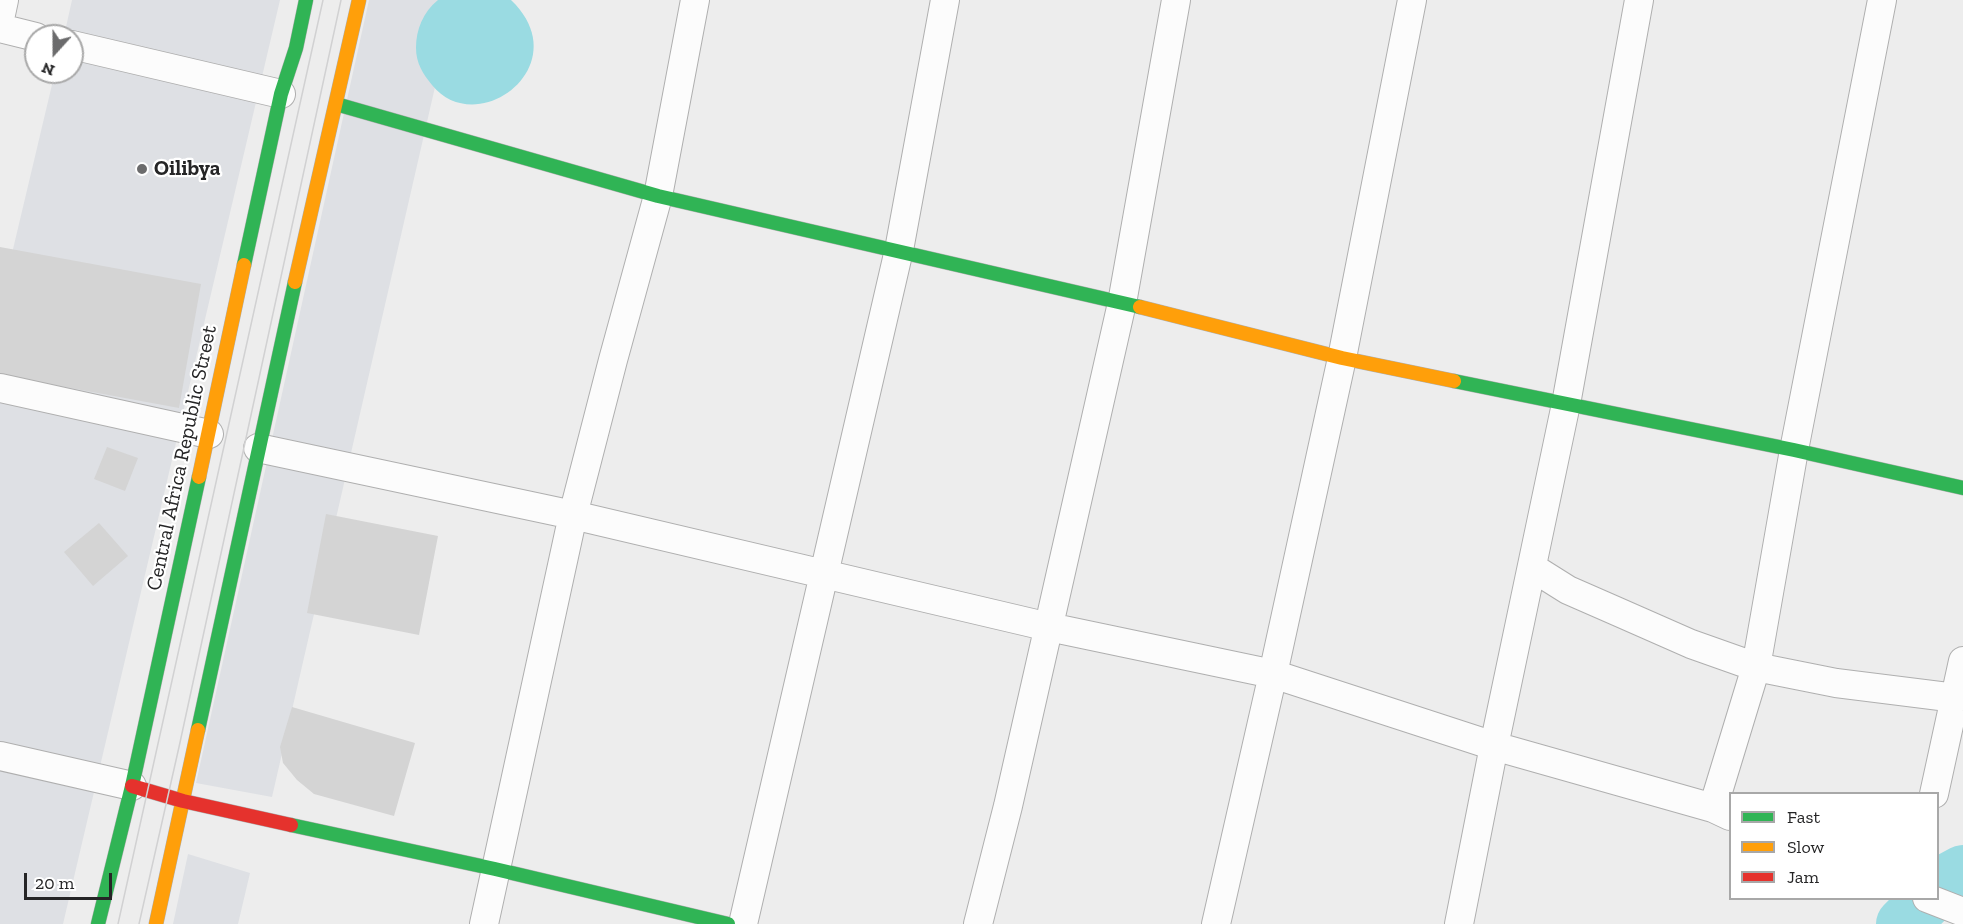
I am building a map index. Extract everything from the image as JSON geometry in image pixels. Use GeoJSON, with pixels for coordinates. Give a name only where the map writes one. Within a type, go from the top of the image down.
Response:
{"type":"FeatureCollection","features":[{"type":"Feature","properties":{"kind":"street"},"geometry":{"type":"LineString","coordinates":[[0,19],[4,0]]}},
{"type":"Feature","properties":{"kind":"street","name":"Central Africa Republic Street"},"geometry":{"type":"LineString","coordinates":[[98,924],[132,786],[281,94],[296,48],[306,0]]}},
{"type":"Feature","properties":{"kind":"street"},"geometry":{"type":"LineString","coordinates":[[156,924],[258,448],[359,0]]}},
{"type":"Feature","properties":{"kind":"street"},"geometry":{"type":"LineString","coordinates":[[484,924],[573,515],[658,196],[695,0]]}},
{"type":"Feature","properties":{"kind":"street"},"geometry":{"type":"LineString","coordinates":[[743,924],[898,250],[945,0]]}},
{"type":"Feature","properties":{"kind":"street"},"geometry":{"type":"LineString","coordinates":[[978,924],[1008,806],[1122,303],[1176,0]]}},
{"type":"Feature","properties":{"kind":"street"},"geometry":{"type":"LineString","coordinates":[[1215,924],[1273,675],[1342,358],[1412,0]]}},
{"type":"Feature","properties":{"kind":"street"},"geometry":{"type":"LineString","coordinates":[[1459,924],[1566,404],[1639,0]]}},
{"type":"Feature","properties":{"kind":"street"},"geometry":{"type":"LineString","coordinates":[[258,448],[573,515],[1049,627],[1273,675],[1494,746],[1722,812],[1756,667],[1794,450],[1882,0]]}},
{"type":"Feature","properties":{"kind":"street"},"geometry":{"type":"LineString","coordinates":[[0,28],[24,34]]}},
{"type":"Feature","properties":{"kind":"street"},"geometry":{"type":"LineString","coordinates":[[84,48],[281,94]]}},
{"type":"Feature","properties":{"kind":"street"},"geometry":{"type":"LineString","coordinates":[[336,104],[658,196],[1122,303],[1342,358],[1794,450],[1963,488]]}},
{"type":"Feature","properties":{"kind":"street"},"geometry":{"type":"LineString","coordinates":[[0,388],[209,434]]}},
{"type":"Feature","properties":{"kind":"street"},"geometry":{"type":"LineString","coordinates":[[1533,568],[1569,590],[1616,611],[1691,644],[1756,667],[1836,683],[1956,698]]}},
{"type":"Feature","properties":{"kind":"street"},"geometry":{"type":"LineString","coordinates":[[1934,792],[1963,661]]}},
{"type":"Feature","properties":{"kind":"street"},"geometry":{"type":"LineString","coordinates":[[0,756],[132,786],[183,801],[495,869],[729,924]]}},
{"type":"Feature","properties":{"kind":"street"},"geometry":{"type":"LineString","coordinates":[[1932,900],[1963,912]]}},
{"type":"Feature","properties":{"kind":"shaded area"},"geometry":{"type":"Polygon","coordinates":[[[72,0],[280,0],[63,924],[0,924],[0,304],[52,84],[84,84],[84,24],[67,24],[72,0]]]}},
{"type":"Feature","properties":{"kind":"shaded area"},"geometry":{"type":"Polygon","coordinates":[[[369,0],[455,0],[272,797],[196,783],[369,0]]]}},
{"type":"Feature","properties":{"kind":"shaded area"},"geometry":{"type":"Polygon","coordinates":[[[188,854],[250,873],[238,924],[173,924],[188,854]]]}},
{"type":"Feature","properties":{"kind":"water"},"geometry":{"type":"Polygon","coordinates":[[[438,0],[511,0],[529,25],[534,49],[528,70],[514,88],[495,100],[473,104],[451,100],[432,85],[419,63],[416,41],[424,16],[438,0]]]}},
{"type":"Feature","properties":{"kind":"building"},"geometry":{"type":"Polygon","coordinates":[[[0,247],[201,284],[179,408],[0,375],[0,247]]]}},
{"type":"Feature","properties":{"kind":"building"},"geometry":{"type":"Polygon","coordinates":[[[107,447],[138,458],[125,491],[94,479],[107,447]]]}},
{"type":"Feature","properties":{"kind":"building"},"geometry":{"type":"Polygon","coordinates":[[[326,514],[438,536],[419,635],[307,613],[326,514]]]}},
{"type":"Feature","properties":{"kind":"building"},"geometry":{"type":"Polygon","coordinates":[[[99,523],[128,556],[93,586],[64,552],[99,523]]]}},
{"type":"Feature","properties":{"kind":"building"},"geometry":{"type":"Polygon","coordinates":[[[292,707],[415,743],[394,816],[314,794],[297,780],[283,763],[280,747],[292,707]]]}},
{"type":"Feature","properties":{"kind":"waterway"},"geometry":{"type":"LineString","coordinates":[[1939,890],[1950,879],[1963,872]]}},
{"type":"Feature","properties":{"kind":"waterway"},"geometry":{"type":"LineString","coordinates":[[1903,924],[1927,900]]}},
{"type":"Feature","properties":{"kind":"tram line"},"geometry":{"type":"LineString","coordinates":[[118,924],[323,0]]}},
{"type":"Feature","properties":{"kind":"tram line"},"geometry":{"type":"LineString","coordinates":[[139,924],[341,0]]}},
{"type":"Feature","properties":{"kind":"traffic: fast"},"geometry":{"type":"LineString","coordinates":[[244,265],[281,94],[296,48],[306,0]]}},
{"type":"Feature","properties":{"kind":"traffic: fast"},"geometry":{"type":"LineString","coordinates":[[336,104],[658,196],[1140,307]]}},
{"type":"Feature","properties":{"kind":"traffic: fast"},"geometry":{"type":"LineString","coordinates":[[198,730],[295,282]]}},
{"type":"Feature","properties":{"kind":"traffic: fast"},"geometry":{"type":"LineString","coordinates":[[1454,381],[1794,450],[1963,488]]}},
{"type":"Feature","properties":{"kind":"traffic: fast"},"geometry":{"type":"LineString","coordinates":[[98,924],[132,786],[199,477]]}},
{"type":"Feature","properties":{"kind":"traffic: fast"},"geometry":{"type":"LineString","coordinates":[[291,825],[495,869],[728,924]]}},
{"type":"Feature","properties":{"kind":"traffic: slow"},"geometry":{"type":"LineString","coordinates":[[295,282],[359,0]]}},
{"type":"Feature","properties":{"kind":"traffic: slow"},"geometry":{"type":"LineString","coordinates":[[199,477],[244,265]]}},
{"type":"Feature","properties":{"kind":"traffic: slow"},"geometry":{"type":"LineString","coordinates":[[1140,307],[1342,358],[1454,381]]}},
{"type":"Feature","properties":{"kind":"traffic: slow"},"geometry":{"type":"LineString","coordinates":[[156,924],[198,730]]}},
{"type":"Feature","properties":{"kind":"traffic: jam"},"geometry":{"type":"LineString","coordinates":[[132,786],[183,801],[291,825]]}},
{"type":"Feature","properties":{"kind":"place","name":"Oilibya"},"geometry":{"type":"Point","coordinates":[142,169]}}]}
